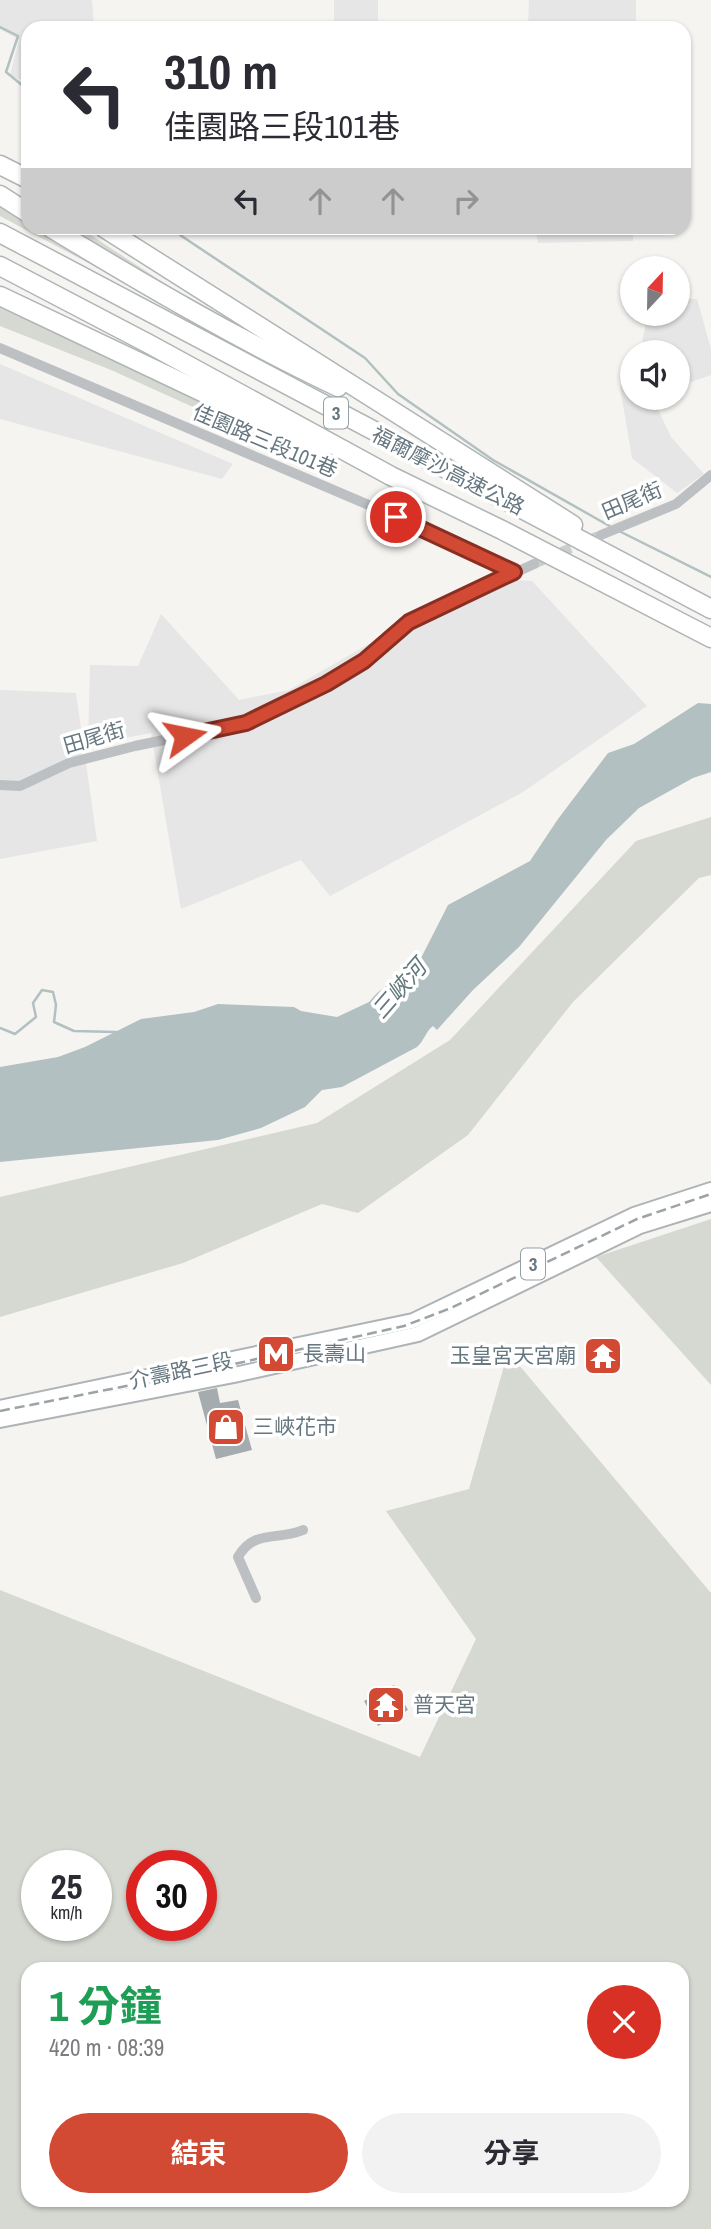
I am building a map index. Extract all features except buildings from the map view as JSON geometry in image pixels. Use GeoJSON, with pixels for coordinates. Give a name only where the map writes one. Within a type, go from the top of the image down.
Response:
{"type":"FeatureCollection","features":[{"type":"Feature","properties":{"kind":"highway"},"geometry":{"type":"LineString","coordinates":[[0,165],[21,176]]}},
{"type":"Feature","properties":{"kind":"highway"},"geometry":{"type":"LineString","coordinates":[[0,195],[21,208]]}},
{"type":"Feature","properties":{"kind":"highway","name":"福爾摩沙高速公路"},"geometry":{"type":"LineString","coordinates":[[0,233],[345,418],[674,588],[711,610]]}},
{"type":"Feature","properties":{"kind":"highway"},"geometry":{"type":"LineString","coordinates":[[63,235],[284,361],[429,433]]}},
{"type":"Feature","properties":{"kind":"highway"},"geometry":{"type":"LineString","coordinates":[[115,235],[674,588]]}},
{"type":"Feature","properties":{"kind":"highway","name":"福爾摩沙高速公路"},"geometry":{"type":"LineString","coordinates":[[0,266],[161,350],[391,476],[711,638]]}},
{"type":"Feature","properties":{"kind":"highway"},"geometry":{"type":"LineString","coordinates":[[0,296],[290,436],[391,476]]}},
{"type":"Feature","properties":{"kind":"main road","name":"介壽路三段"},"geometry":{"type":"LineString","coordinates":[[0,1408],[413,1321],[634,1215],[711,1190]]}},
{"type":"Feature","properties":{"kind":"main road","name":"介壽路三段"},"geometry":{"type":"LineString","coordinates":[[0,1420],[234,1375],[418,1334],[640,1226],[711,1204]]}},
{"type":"Feature","properties":{"kind":"street","name":"佳園路三段101巷"},"geometry":{"type":"LineString","coordinates":[[0,348],[418,526],[514,572]]}},
{"type":"Feature","properties":{"kind":"street","name":"田尾街"},"geometry":{"type":"LineString","coordinates":[[601,535],[676,504],[711,475]]}},
{"type":"Feature","properties":{"kind":"street","name":"田尾街"},"geometry":{"type":"LineString","coordinates":[[0,785],[20,786],[69,763],[246,723],[326,684],[364,661],[409,622],[534,564]]}},
{"type":"Feature","properties":{"kind":"street"},"geometry":{"type":"LineString","coordinates":[[256,1598],[238,1557],[243,1549],[256,1538],[287,1536],[303,1530]]}},
{"type":"Feature","properties":{"kind":"shaded area"},"geometry":{"type":"Polygon","coordinates":[[[0,0],[92,0],[94,21],[21,21],[21,80],[10,75],[19,40],[0,29],[0,0]]]}},
{"type":"Feature","properties":{"kind":"shaded area"},"geometry":{"type":"Polygon","coordinates":[[[334,0],[378,0],[378,21],[334,21],[334,0]]]}},
{"type":"Feature","properties":{"kind":"shaded area"},"geometry":{"type":"Polygon","coordinates":[[[529,0],[636,0],[636,21],[528,21],[529,0]]]}},
{"type":"Feature","properties":{"kind":"shaded area"},"geometry":{"type":"Polygon","coordinates":[[[0,207],[21,220],[21,227],[0,216],[0,207]]]}},
{"type":"Feature","properties":{"kind":"shaded area"},"geometry":{"type":"Polygon","coordinates":[[[36,235],[45,235],[107,273],[36,235]]]}},
{"type":"Feature","properties":{"kind":"shaded area"},"geometry":{"type":"Polygon","coordinates":[[[74,235],[91,235],[190,300],[74,235]]]}},
{"type":"Feature","properties":{"kind":"shaded area"},"geometry":{"type":"Polygon","coordinates":[[[536,235],[633,235],[633,241],[538,243],[536,235]]]}},
{"type":"Feature","properties":{"kind":"shaded area"},"geometry":{"type":"Polygon","coordinates":[[[690,299],[697,299],[711,349],[711,375],[690,382],[690,340],[642,340],[645,326],[690,326],[690,299]]]}},
{"type":"Feature","properties":{"kind":"shaded area"},"geometry":{"type":"Polygon","coordinates":[[[0,308],[150,375],[284,448],[111,370],[0,326],[0,308]]]}},
{"type":"Feature","properties":{"kind":"shaded area"},"geometry":{"type":"Polygon","coordinates":[[[0,364],[233,464],[222,479],[0,419],[0,364]]]}},
{"type":"Feature","properties":{"kind":"shaded area"},"geometry":{"type":"Polygon","coordinates":[[[624,410],[658,410],[671,437],[704,474],[677,493],[632,458],[624,410]]]}},
{"type":"Feature","properties":{"kind":"shaded area"},"geometry":{"type":"Polygon","coordinates":[[[483,578],[532,581],[647,706],[523,792],[330,896],[301,860],[181,909],[151,733],[88,745],[90,665],[138,666],[161,614],[239,700],[289,690],[483,578]]]}},
{"type":"Feature","properties":{"kind":"shaded area"},"geometry":{"type":"Polygon","coordinates":[[[0,690],[76,693],[97,841],[0,859],[0,690]]]}},
{"type":"Feature","properties":{"kind":"shaded area"},"geometry":{"type":"Polygon","coordinates":[[[711,817],[711,875],[699,878],[573,1002],[468,1135],[358,1213],[322,1204],[183,1263],[0,1317],[0,1197],[317,1123],[450,1040],[636,841],[711,817]]]}},
{"type":"Feature","properties":{"kind":"shaded area"},"geometry":{"type":"Polygon","coordinates":[[[711,1219],[711,1385],[596,1257],[711,1219]]]}},
{"type":"Feature","properties":{"kind":"shaded area"},"geometry":{"type":"Polygon","coordinates":[[[508,1352],[711,1593],[711,2229],[0,2229],[0,1590],[420,1757],[476,1639],[386,1511],[469,1489],[508,1352]]]}},
{"type":"Feature","properties":{"kind":"water","name":"三峽河"},"geometry":{"type":"Polygon","coordinates":[[[698,703],[711,704],[711,772],[693,778],[639,808],[606,840],[519,947],[473,990],[437,1030],[433,1026],[417,1047],[342,1087],[322,1090],[305,1107],[261,1128],[218,1140],[0,1162],[0,1067],[58,1057],[85,1047],[141,1019],[194,1012],[218,1004],[294,1007],[301,1011],[337,1017],[369,1002],[420,960],[448,905],[530,861],[608,753],[634,744],[698,703]]]}},
{"type":"Feature","properties":{"kind":"waterway"},"geometry":{"type":"LineString","coordinates":[[0,27],[18,36],[6,72],[21,84]]}},
{"type":"Feature","properties":{"kind":"waterway"},"geometry":{"type":"LineString","coordinates":[[180,235],[365,358],[398,394],[493,460],[613,528]]}},
{"type":"Feature","properties":{"kind":"waterway"},"geometry":{"type":"LineString","coordinates":[[619,531],[711,577]]}},
{"type":"Feature","properties":{"kind":"waterway"},"geometry":{"type":"LineString","coordinates":[[0,1028],[15,1034],[36,1017],[33,1003],[42,990],[53,992],[56,1005],[54,1022],[74,1031],[116,1032]]}},
{"type":"Feature","properties":{"kind":"tunnel"},"geometry":{"type":"LineString","coordinates":[[534,564],[601,535]]}},
{"type":"Feature","properties":{"kind":"railway"},"geometry":{"type":"LineString","coordinates":[[0,1411],[212,1369],[404,1326],[451,1308],[637,1219],[711,1194]]}},
{"type":"Feature","properties":{"kind":"place","name":"長壽山"},"geometry":{"type":"Point","coordinates":[276,1354]}},
{"type":"Feature","properties":{"kind":"place","name":"玉皇宮天宮廟"},"geometry":{"type":"Point","coordinates":[603,1356]}},
{"type":"Feature","properties":{"kind":"place","name":"三峽花市"},"geometry":{"type":"Point","coordinates":[226,1427]}},
{"type":"Feature","properties":{"kind":"place","name":"普天宮"},"geometry":{"type":"Point","coordinates":[386,1705]}},
{"type":"Feature","properties":{"kind":"route"},"geometry":{"type":"LineString","coordinates":[[185,736],[246,723],[290,702],[364,661],[409,622],[514,572],[396,517]]}}]}
